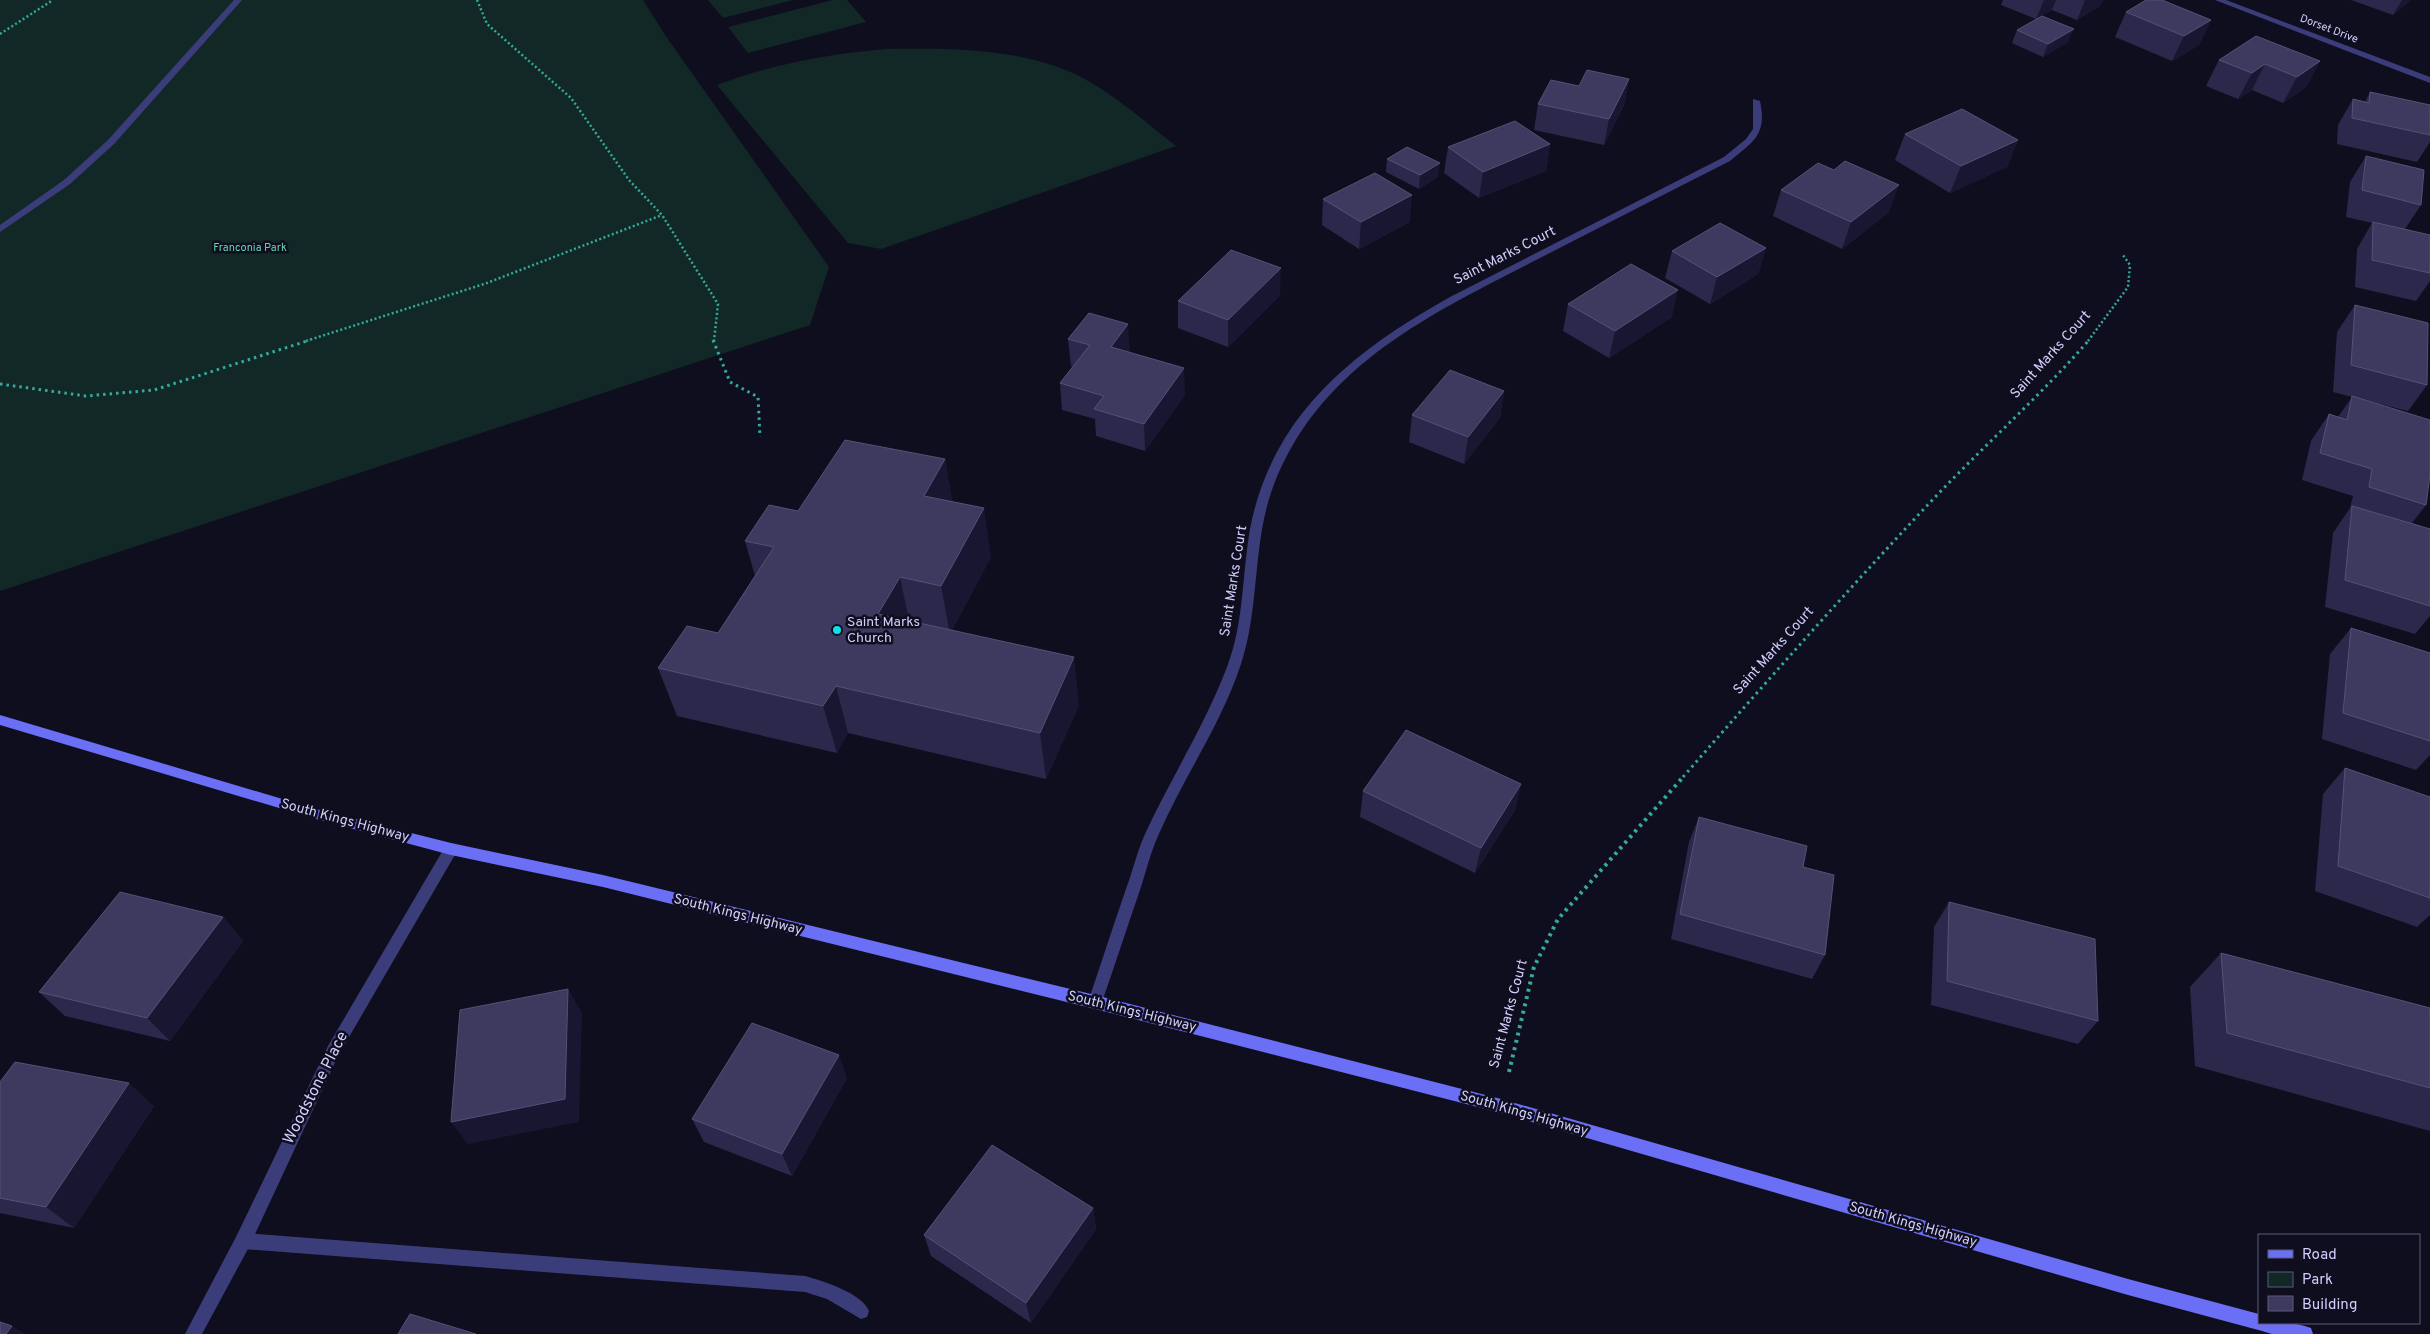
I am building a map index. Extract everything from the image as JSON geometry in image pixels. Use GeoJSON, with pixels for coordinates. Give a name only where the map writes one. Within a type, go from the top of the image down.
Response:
{"type":"FeatureCollection","features":[{"type":"Feature","properties":{"kind":"main road","name":"South Kings Highway"},"geometry":{"type":"LineString","coordinates":[[0,720],[316,814],[451,849],[603,881],[768,924],[1096,1002],[1501,1106],[2128,1288],[2258,1321]]}},
{"type":"Feature","properties":{"kind":"main road","name":"South Kings Highway"},"geometry":{"type":"LineString","coordinates":[[2268,1324],[2305,1334]]}},
{"type":"Feature","properties":{"kind":"street"},"geometry":{"type":"LineString","coordinates":[[0,229],[67,182],[111,142],[238,0]]}},
{"type":"Feature","properties":{"kind":"street","name":"Dorset Drive"},"geometry":{"type":"LineString","coordinates":[[2219,0],[2430,80]]}},
{"type":"Feature","properties":{"kind":"street","name":"Saint Marks Court"},"geometry":{"type":"LineString","coordinates":[[1096,1002],[1150,839],[1173,789],[1214,715],[1235,662],[1247,610],[1254,535],[1268,485],[1293,434],[1325,392],[1365,353],[1418,317],[1727,159],[1756,134],[1761,120],[1756,101]]}},
{"type":"Feature","properties":{"kind":"street","name":"Woodstone Place"},"geometry":{"type":"LineString","coordinates":[[194,1334],[243,1240],[333,1051],[451,849]]}},
{"type":"Feature","properties":{"kind":"street"},"geometry":{"type":"LineString","coordinates":[[243,1240],[805,1284],[830,1292],[861,1311]]}},
{"type":"Feature","properties":{"kind":"path"},"geometry":{"type":"LineString","coordinates":[[0,34],[52,0]]}},
{"type":"Feature","properties":{"kind":"path"},"geometry":{"type":"LineString","coordinates":[[477,0],[486,24],[571,98],[629,180],[662,215],[718,304],[713,339],[730,382],[758,397],[760,437]]}},
{"type":"Feature","properties":{"kind":"path"},"geometry":{"type":"LineString","coordinates":[[0,384],[86,396],[154,390],[487,283],[662,215]]}},
{"type":"Feature","properties":{"kind":"path","name":"Saint Marks Court"},"geometry":{"type":"LineString","coordinates":[[1501,1106],[1534,967],[1558,919],[1788,658],[1939,493],[2060,372],[2095,333],[2128,287],[2130,265],[2123,255]]}},
{"type":"Feature","properties":{"kind":"green space","name":"Franconia Park"},"geometry":{"type":"Polygon","coordinates":[[[0,0],[643,0],[665,35],[829,267],[810,325],[0,591],[0,0]]]}},
{"type":"Feature","properties":{"kind":"green space"},"geometry":{"type":"Polygon","coordinates":[[[708,0],[793,0],[723,18],[708,0]]]}},
{"type":"Feature","properties":{"kind":"green space"},"geometry":{"type":"Polygon","coordinates":[[[833,0],[847,0],[866,22],[748,53],[728,27],[833,0]]]}},
{"type":"Feature","properties":{"kind":"green space"},"geometry":{"type":"Polygon","coordinates":[[[887,49],[986,52],[1036,60],[1059,67],[1081,77],[1106,92],[1176,146],[881,249],[848,243],[717,85],[759,71],[801,61],[887,49]]]}},
{"type":"Feature","properties":{"kind":"building"},"geometry":{"type":"Polygon","coordinates":[[[2146,0],[2162,0],[2211,20],[2184,36],[2126,12],[2146,0]]]}},
{"type":"Feature","properties":{"kind":"building"},"geometry":{"type":"Polygon","coordinates":[[[2042,16],[2074,29],[2048,44],[2017,30],[2042,16]]]}},
{"type":"Feature","properties":{"kind":"building"},"geometry":{"type":"Polygon","coordinates":[[[2256,36],[2320,61],[2297,77],[2265,64],[2252,73],[2219,60],[2256,36]]]}},
{"type":"Feature","properties":{"kind":"building"},"geometry":{"type":"Polygon","coordinates":[[[1587,70],[1629,79],[1609,119],[1538,104],[1551,80],[1579,86],[1587,70]]]}},
{"type":"Feature","properties":{"kind":"building"},"geometry":{"type":"Polygon","coordinates":[[[2370,92],[2430,105],[2430,135],[2352,118],[2353,99],[2369,103],[2370,92]]]}},
{"type":"Feature","properties":{"kind":"building"},"geometry":{"type":"Polygon","coordinates":[[[1962,109],[2018,140],[1961,166],[1905,134],[1962,109]]]}},
{"type":"Feature","properties":{"kind":"building"},"geometry":{"type":"Polygon","coordinates":[[[1515,121],[1550,144],[1483,172],[1448,147],[1515,121]]]}},
{"type":"Feature","properties":{"kind":"building"},"geometry":{"type":"Polygon","coordinates":[[[1407,147],[1440,163],[1420,175],[1387,159],[1407,147]]]}},
{"type":"Feature","properties":{"kind":"building"},"geometry":{"type":"Polygon","coordinates":[[[2366,156],[2424,170],[2421,205],[2362,190],[2366,156]]]}},
{"type":"Feature","properties":{"kind":"building"},"geometry":{"type":"Polygon","coordinates":[[[1845,161],[1899,185],[1851,222],[1781,190],[1818,163],[1834,170],[1845,161]]]}},
{"type":"Feature","properties":{"kind":"building"},"geometry":{"type":"Polygon","coordinates":[[[1375,173],[1412,195],[1361,222],[1323,199],[1375,173]]]}},
{"type":"Feature","properties":{"kind":"building"},"geometry":{"type":"Polygon","coordinates":[[[2373,222],[2430,235],[2430,273],[2372,260],[2373,222]]]}},
{"type":"Feature","properties":{"kind":"building"},"geometry":{"type":"Polygon","coordinates":[[[1720,223],[1766,248],[1717,277],[1672,251],[1720,223]]]}},
{"type":"Feature","properties":{"kind":"building"},"geometry":{"type":"Polygon","coordinates":[[[1231,250],[1281,268],[1228,320],[1178,301],[1231,250]]]}},
{"type":"Feature","properties":{"kind":"building"},"geometry":{"type":"Polygon","coordinates":[[[1631,264],[1678,290],[1615,331],[1568,304],[1631,264]]]}},
{"type":"Feature","properties":{"kind":"building"},"geometry":{"type":"Polygon","coordinates":[[[2355,305],[2428,323],[2427,385],[2351,365],[2355,305]]]}},
{"type":"Feature","properties":{"kind":"building"},"geometry":{"type":"Polygon","coordinates":[[[1089,313],[1128,324],[1111,347],[1184,368],[1144,424],[1094,409],[1104,396],[1060,383],[1090,345],[1068,339],[1089,313]]]}},
{"type":"Feature","properties":{"kind":"building"},"geometry":{"type":"Polygon","coordinates":[[[1450,370],[1504,391],[1468,437],[1412,415],[1450,370]]]}},
{"type":"Feature","properties":{"kind":"building"},"geometry":{"type":"Polygon","coordinates":[[[2352,396],[2430,420],[2430,475],[2426,505],[2369,487],[2372,469],[2320,453],[2329,414],[2347,420],[2352,396]]]}},
{"type":"Feature","properties":{"kind":"building"},"geometry":{"type":"Polygon","coordinates":[[[845,440],[945,459],[924,496],[984,508],[941,586],[900,577],[878,614],[1074,657],[1040,733],[836,686],[823,706],[658,668],[687,626],[718,633],[774,547],[745,541],[769,505],[798,511],[845,440]]]}},
{"type":"Feature","properties":{"kind":"building"},"geometry":{"type":"Polygon","coordinates":[[[2352,506],[2430,529],[2430,606],[2345,580],[2352,506]]]}},
{"type":"Feature","properties":{"kind":"building"},"geometry":{"type":"Polygon","coordinates":[[[2351,628],[2430,653],[2430,741],[2343,713],[2351,628]]]}},
{"type":"Feature","properties":{"kind":"building"},"geometry":{"type":"Polygon","coordinates":[[[1406,730],[1521,784],[1481,848],[1363,791],[1406,730]]]}},
{"type":"Feature","properties":{"kind":"building"},"geometry":{"type":"Polygon","coordinates":[[[2345,768],[2430,797],[2430,898],[2338,866],[2345,768]]]}},
{"type":"Feature","properties":{"kind":"building"},"geometry":{"type":"Polygon","coordinates":[[[1699,817],[1807,846],[1803,867],[1834,875],[1825,955],[1680,914],[1699,817]]]}},
{"type":"Feature","properties":{"kind":"building"},"geometry":{"type":"Polygon","coordinates":[[[120,892],[223,917],[147,1018],[39,992],[120,892]]]}},
{"type":"Feature","properties":{"kind":"building"},"geometry":{"type":"Polygon","coordinates":[[[1949,902],[2095,939],[2098,1021],[1947,981],[1949,902]]]}},
{"type":"Feature","properties":{"kind":"building"},"geometry":{"type":"Polygon","coordinates":[[[2221,953],[2430,1008],[2430,1088],[2227,1033],[2221,953]]]}},
{"type":"Feature","properties":{"kind":"building"},"geometry":{"type":"Polygon","coordinates":[[[568,989],[565,1099],[451,1122],[460,1010],[568,989]]]}},
{"type":"Feature","properties":{"kind":"building"},"geometry":{"type":"Polygon","coordinates":[[[752,1023],[839,1055],[782,1154],[692,1119],[752,1023]]]}},
{"type":"Feature","properties":{"kind":"building"},"geometry":{"type":"Polygon","coordinates":[[[15,1062],[129,1083],[46,1207],[0,1198],[0,1082],[15,1062]]]}},
{"type":"Feature","properties":{"kind":"building"},"geometry":{"type":"Polygon","coordinates":[[[992,1145],[1093,1208],[1026,1303],[924,1235],[992,1145]]]}},
{"type":"Feature","properties":{"kind":"building"},"geometry":{"type":"Polygon","coordinates":[[[410,1314],[476,1334],[398,1334],[410,1314]]]}},
{"type":"Feature","properties":{"kind":"building"},"geometry":{"type":"Polygon","coordinates":[[[0,1322],[12,1326],[6,1334],[0,1334],[0,1322]]]}},
{"type":"Feature","properties":{"kind":"place","name":"Saint Marks Church"},"geometry":{"type":"Point","coordinates":[837,630]}}]}
